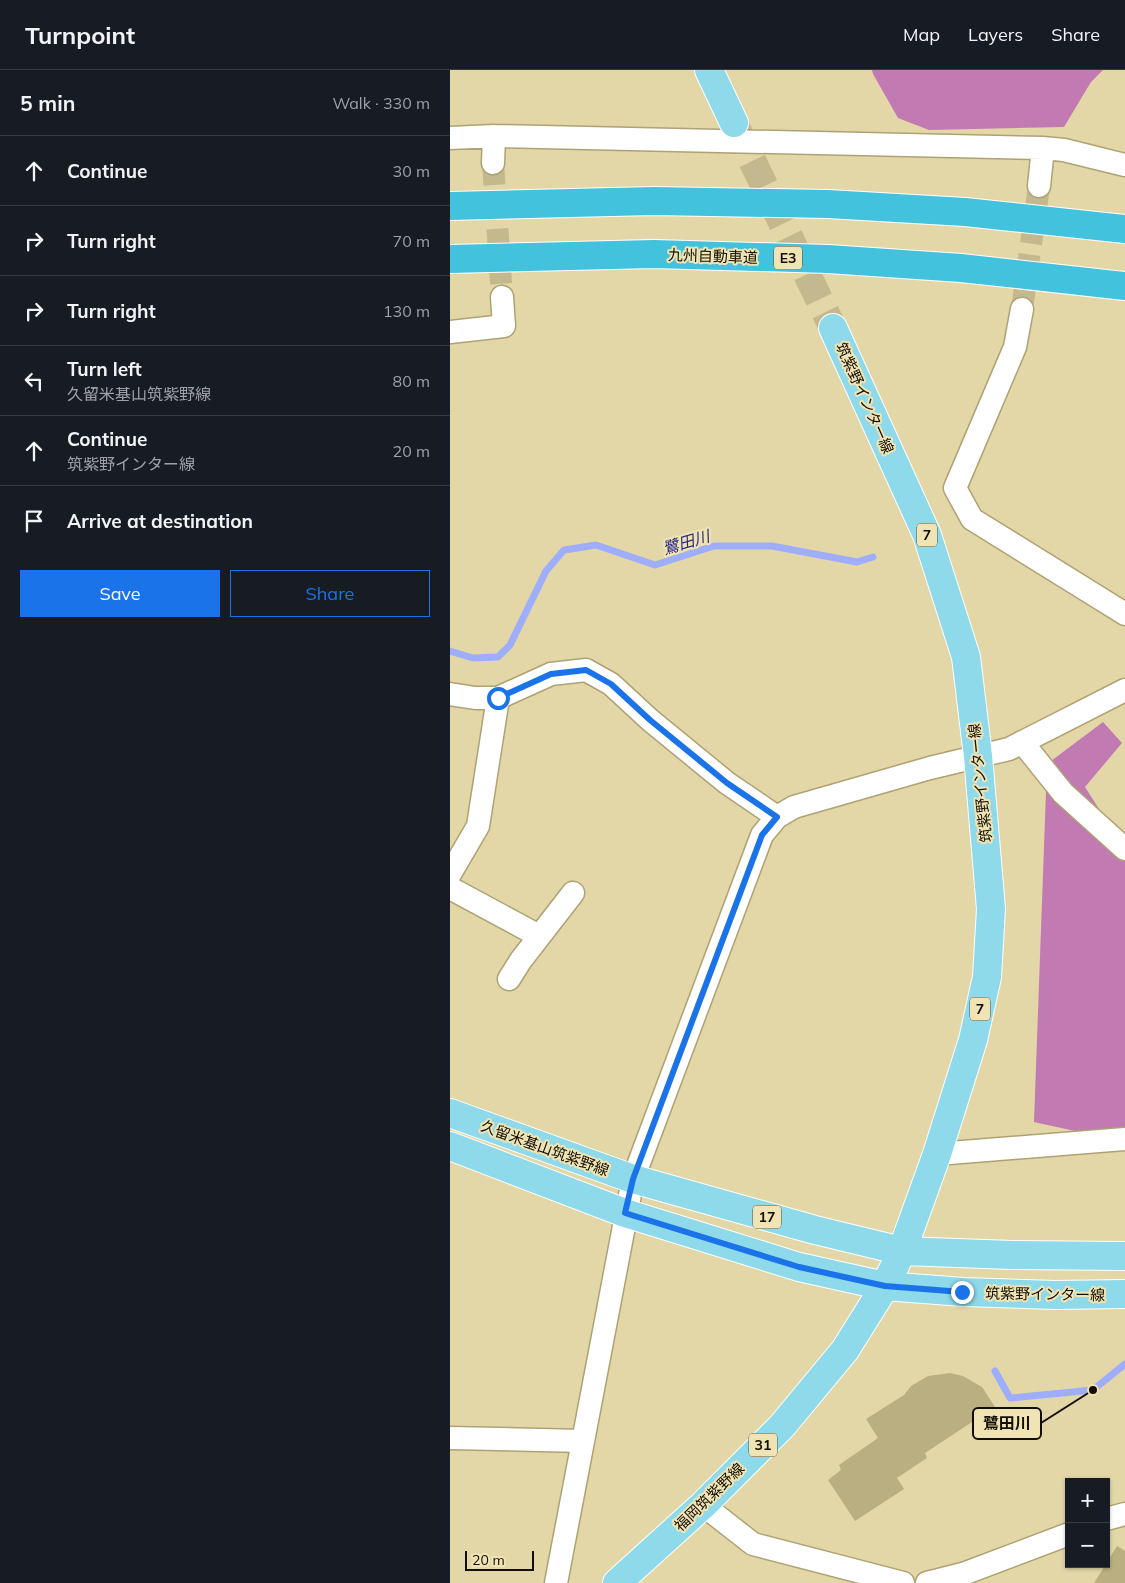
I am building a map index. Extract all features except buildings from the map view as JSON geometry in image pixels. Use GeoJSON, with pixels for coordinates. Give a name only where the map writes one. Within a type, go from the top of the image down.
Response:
{"type":"FeatureCollection","features":[{"type":"Feature","properties":{"kind":"highway"},"geometry":{"type":"LineString","coordinates":[[450,206],[654,201],[828,204],[965,212],[1125,229]]}},
{"type":"Feature","properties":{"kind":"highway","name":"九州自動車道"},"geometry":{"type":"LineString","coordinates":[[450,259],[654,254],[828,259],[961,268],[1125,286]]}},
{"type":"Feature","properties":{"kind":"main road"},"geometry":{"type":"LineString","coordinates":[[709,70],[734,123]]}},
{"type":"Feature","properties":{"kind":"main road","name":"筑紫野インター線"},"geometry":{"type":"LineString","coordinates":[[833,328],[927,535],[966,657],[978,756],[992,908],[987,977],[973,1040],[937,1154],[902,1251],[885,1286],[962,1292],[1054,1295],[1125,1294]]}},
{"type":"Feature","properties":{"kind":"main road","name":"久留米基山筑紫野線"},"geometry":{"type":"LineString","coordinates":[[450,1113],[633,1179],[815,1230],[902,1251]]}},
{"type":"Feature","properties":{"kind":"main road","name":"久留米基山筑紫野線"},"geometry":{"type":"LineString","coordinates":[[450,1146],[625,1213],[799,1267],[885,1286]]}},
{"type":"Feature","properties":{"kind":"main road"},"geometry":{"type":"LineString","coordinates":[[902,1251],[1012,1255],[1125,1256]]}},
{"type":"Feature","properties":{"kind":"main road","name":"福岡筑紫野線"},"geometry":{"type":"LineString","coordinates":[[617,1583],[703,1505],[782,1426],[845,1350],[885,1286]]}},
{"type":"Feature","properties":{"kind":"street"},"geometry":{"type":"LineString","coordinates":[[493,163],[494,136]]}},
{"type":"Feature","properties":{"kind":"street"},"geometry":{"type":"LineString","coordinates":[[450,138],[494,136],[1043,148],[1064,150],[1125,164]]}},
{"type":"Feature","properties":{"kind":"street"},"geometry":{"type":"LineString","coordinates":[[1039,186],[1043,148]]}},
{"type":"Feature","properties":{"kind":"street"},"geometry":{"type":"LineString","coordinates":[[450,332],[504,326],[502,297]]}},
{"type":"Feature","properties":{"kind":"street"},"geometry":{"type":"LineString","coordinates":[[1022,309],[1015,347],[955,488],[972,519],[1125,614]]}},
{"type":"Feature","properties":{"kind":"street"},"geometry":{"type":"LineString","coordinates":[[450,694],[475,698],[498,698],[551,674],[586,670],[611,684],[650,720],[727,783],[777,817]]}},
{"type":"Feature","properties":{"kind":"street"},"geometry":{"type":"LineString","coordinates":[[556,1583],[633,1179],[762,835],[777,817],[794,807],[930,768],[1008,749],[1125,690]]}},
{"type":"Feature","properties":{"kind":"street"},"geometry":{"type":"LineString","coordinates":[[450,874],[478,826],[498,698]]}},
{"type":"Feature","properties":{"kind":"street"},"geometry":{"type":"LineString","coordinates":[[1022,742],[1063,793],[1125,848]]}},
{"type":"Feature","properties":{"kind":"street"},"geometry":{"type":"LineString","coordinates":[[450,888],[539,936]]}},
{"type":"Feature","properties":{"kind":"street"},"geometry":{"type":"LineString","coordinates":[[509,979],[521,960],[573,893]]}},
{"type":"Feature","properties":{"kind":"street"},"geometry":{"type":"LineString","coordinates":[[937,1154],[1125,1139]]}},
{"type":"Feature","properties":{"kind":"street"},"geometry":{"type":"LineString","coordinates":[[450,1438],[583,1441]]}},
{"type":"Feature","properties":{"kind":"street"},"geometry":{"type":"LineString","coordinates":[[703,1505],[753,1544],[850,1577],[903,1583]]}},
{"type":"Feature","properties":{"kind":"street"},"geometry":{"type":"LineString","coordinates":[[1110,1518],[1125,1514]]}},
{"type":"Feature","properties":{"kind":"street"},"geometry":{"type":"LineString","coordinates":[[927,1583],[963,1574],[1065,1536]]}},
{"type":"Feature","properties":{"kind":"shaded area"},"geometry":{"type":"Polygon","coordinates":[[[872,70],[1103,70],[1091,82],[1064,127],[929,130],[898,118],[872,70]]]}},
{"type":"Feature","properties":{"kind":"shaded area"},"geometry":{"type":"Polygon","coordinates":[[[1103,722],[1122,743],[1085,787],[1125,850],[1125,1142],[1034,1122],[1047,764],[1103,722]]]}},
{"type":"Feature","properties":{"kind":"waterway","name":"鷺田川"},"geometry":{"type":"LineString","coordinates":[[450,651],[473,658],[498,657],[510,645],[546,571],[564,550],[596,545],[655,565],[714,546],[772,546],[857,562],[873,557]]}},
{"type":"Feature","properties":{"kind":"waterway","name":"鷺田川"},"geometry":{"type":"LineString","coordinates":[[995,1371],[1010,1398],[1093,1390],[1125,1364]]}},
{"type":"Feature","properties":{"kind":"tunnel"},"geometry":{"type":"LineString","coordinates":[[734,123],[833,328]]}},
{"type":"Feature","properties":{"kind":"tunnel"},"geometry":{"type":"LineString","coordinates":[[493,163],[502,297]]}},
{"type":"Feature","properties":{"kind":"tunnel"},"geometry":{"type":"LineString","coordinates":[[1022,309],[1039,186]]}},
{"type":"Feature","properties":{"kind":"place","name":"鷺田川"},"geometry":{"type":"Point","coordinates":[1093,1390]}},
{"type":"Feature","properties":{"kind":"route"},"geometry":{"type":"LineString","coordinates":[[498,698],[551,674],[586,670],[611,684],[650,720],[727,783],[777,817],[762,835],[633,1179],[625,1213],[799,1267],[885,1286],[962,1292]]}}]}
